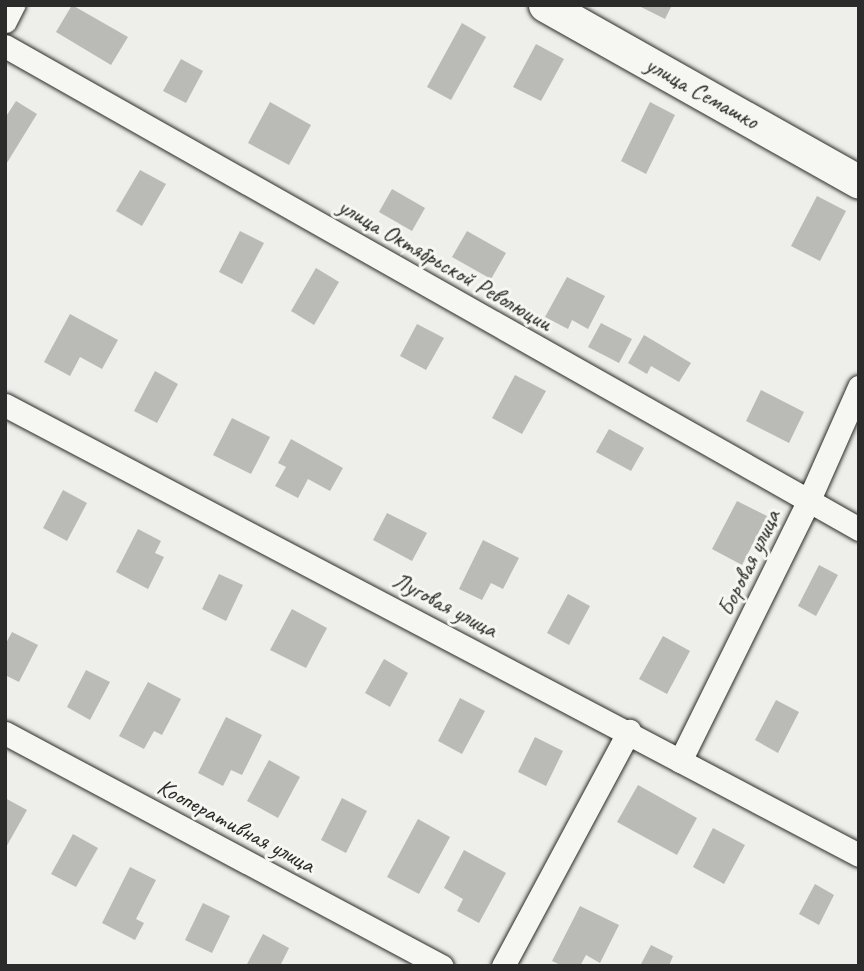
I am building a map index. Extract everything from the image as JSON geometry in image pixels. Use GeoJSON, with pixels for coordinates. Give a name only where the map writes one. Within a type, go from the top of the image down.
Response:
{"type":"FeatureCollection","features":[{"type":"Feature","properties":{"kind":"main road","name":"улица Семашко"},"geometry":{"type":"LineString","coordinates":[[559,9],[859,182]]}},
{"type":"Feature","properties":{"kind":"street"},"geometry":{"type":"LineString","coordinates":[[5,21],[13,5]]}},
{"type":"Feature","properties":{"kind":"street","name":"улица Октябрьской Революции"},"geometry":{"type":"LineString","coordinates":[[5,46],[859,529]]}},
{"type":"Feature","properties":{"kind":"street","name":"Боровая улица"},"geometry":{"type":"LineString","coordinates":[[680,761],[808,502],[859,387]]}},
{"type":"Feature","properties":{"kind":"street","name":"Луговая улица"},"geometry":{"type":"LineString","coordinates":[[5,405],[859,855]]}},
{"type":"Feature","properties":{"kind":"street"},"geometry":{"type":"LineString","coordinates":[[503,966],[628,731]]}},
{"type":"Feature","properties":{"kind":"street","name":"Кооперативная улица"},"geometry":{"type":"LineString","coordinates":[[5,733],[442,966]]}},
{"type":"Feature","properties":{"kind":"building"},"geometry":{"type":"Polygon","coordinates":[[[72,5],[128,37],[111,65],[56,32],[72,5]]]}},
{"type":"Feature","properties":{"kind":"building"},"geometry":{"type":"Polygon","coordinates":[[[637,5],[672,5],[665,19],[637,5]]]}},
{"type":"Feature","properties":{"kind":"building"},"geometry":{"type":"Polygon","coordinates":[[[462,23],[486,37],[451,100],[427,87],[462,23]]]}},
{"type":"Feature","properties":{"kind":"building"},"geometry":{"type":"Polygon","coordinates":[[[536,44],[564,59],[541,101],[513,87],[536,44]]]}},
{"type":"Feature","properties":{"kind":"building"},"geometry":{"type":"Polygon","coordinates":[[[181,59],[203,71],[186,103],[163,91],[181,59]]]}},
{"type":"Feature","properties":{"kind":"building"},"geometry":{"type":"Polygon","coordinates":[[[16,101],[37,114],[5,166],[5,118],[16,101]]]}},
{"type":"Feature","properties":{"kind":"building"},"geometry":{"type":"Polygon","coordinates":[[[270,102],[311,125],[289,165],[248,143],[270,102]]]}},
{"type":"Feature","properties":{"kind":"building"},"geometry":{"type":"Polygon","coordinates":[[[650,102],[675,115],[646,174],[621,161],[650,102]]]}},
{"type":"Feature","properties":{"kind":"building"},"geometry":{"type":"Polygon","coordinates":[[[140,170],[166,184],[142,226],[116,211],[140,170]]]}},
{"type":"Feature","properties":{"kind":"building"},"geometry":{"type":"Polygon","coordinates":[[[392,189],[425,208],[412,231],[379,212],[392,189]]]}},
{"type":"Feature","properties":{"kind":"building"},"geometry":{"type":"Polygon","coordinates":[[[817,196],[846,211],[820,261],[791,246],[817,196]]]}},
{"type":"Feature","properties":{"kind":"building"},"geometry":{"type":"Polygon","coordinates":[[[240,231],[264,243],[242,284],[219,272],[240,231]]]}},
{"type":"Feature","properties":{"kind":"building"},"geometry":{"type":"Polygon","coordinates":[[[467,231],[506,253],[491,279],[452,257],[467,231]]]}},
{"type":"Feature","properties":{"kind":"building"},"geometry":{"type":"Polygon","coordinates":[[[316,268],[339,282],[314,325],[291,311],[316,268]]]}},
{"type":"Feature","properties":{"kind":"building"},"geometry":{"type":"Polygon","coordinates":[[[567,277],[605,296],[588,329],[572,320],[568,329],[545,317],[567,277]]]}},
{"type":"Feature","properties":{"kind":"building"},"geometry":{"type":"Polygon","coordinates":[[[70,314],[118,340],[102,369],[80,357],[70,376],[44,362],[70,314]]]}},
{"type":"Feature","properties":{"kind":"building"},"geometry":{"type":"Polygon","coordinates":[[[601,323],[632,339],[619,363],[588,347],[601,323]]]}},
{"type":"Feature","properties":{"kind":"building"},"geometry":{"type":"Polygon","coordinates":[[[417,324],[444,338],[426,370],[400,356],[417,324]]]}},
{"type":"Feature","properties":{"kind":"building"},"geometry":{"type":"Polygon","coordinates":[[[644,335],[691,363],[679,382],[651,366],[647,374],[628,363],[644,335]]]}},
{"type":"Feature","properties":{"kind":"building"},"geometry":{"type":"Polygon","coordinates":[[[155,371],[178,384],[157,423],[134,411],[155,371]]]}},
{"type":"Feature","properties":{"kind":"building"},"geometry":{"type":"Polygon","coordinates":[[[515,375],[546,391],[522,434],[492,418],[515,375]]]}},
{"type":"Feature","properties":{"kind":"building"},"geometry":{"type":"Polygon","coordinates":[[[761,390],[804,412],[789,443],[746,421],[761,390]]]}},
{"type":"Feature","properties":{"kind":"building"},"geometry":{"type":"Polygon","coordinates":[[[232,418],[270,437],[251,474],[213,455],[232,418]]]}},
{"type":"Feature","properties":{"kind":"building"},"geometry":{"type":"Polygon","coordinates":[[[609,429],[644,448],[631,471],[596,452],[609,429]]]}},
{"type":"Feature","properties":{"kind":"building"},"geometry":{"type":"Polygon","coordinates":[[[291,439],[343,468],[330,491],[308,479],[298,498],[275,486],[286,467],[278,463],[291,439]]]}},
{"type":"Feature","properties":{"kind":"building"},"geometry":{"type":"Polygon","coordinates":[[[63,490],[87,503],[67,541],[43,528],[63,490]]]}},
{"type":"Feature","properties":{"kind":"building"},"geometry":{"type":"Polygon","coordinates":[[[737,501],[767,516],[742,565],[712,549],[737,501]]]}},
{"type":"Feature","properties":{"kind":"building"},"geometry":{"type":"Polygon","coordinates":[[[387,513],[427,533],[412,561],[373,540],[387,513]]]}},
{"type":"Feature","properties":{"kind":"building"},"geometry":{"type":"Polygon","coordinates":[[[138,529],[161,541],[155,553],[164,557],[148,589],[116,572],[138,529]]]}},
{"type":"Feature","properties":{"kind":"building"},"geometry":{"type":"Polygon","coordinates":[[[483,540],[519,558],[503,589],[491,583],[482,600],[459,589],[483,540]]]}},
{"type":"Feature","properties":{"kind":"building"},"geometry":{"type":"Polygon","coordinates":[[[819,565],[838,575],[816,616],[798,606],[819,565]]]}},
{"type":"Feature","properties":{"kind":"building"},"geometry":{"type":"Polygon","coordinates":[[[219,574],[243,585],[226,621],[202,609],[219,574]]]}},
{"type":"Feature","properties":{"kind":"building"},"geometry":{"type":"Polygon","coordinates":[[[568,594],[590,606],[569,645],[547,633],[568,594]]]}},
{"type":"Feature","properties":{"kind":"building"},"geometry":{"type":"Polygon","coordinates":[[[292,609],[327,628],[306,668],[270,650],[292,609]]]}},
{"type":"Feature","properties":{"kind":"building"},"geometry":{"type":"Polygon","coordinates":[[[12,632],[38,645],[19,682],[5,675],[5,645],[12,632]]]}},
{"type":"Feature","properties":{"kind":"building"},"geometry":{"type":"Polygon","coordinates":[[[663,636],[690,651],[667,694],[639,679],[663,636]]]}},
{"type":"Feature","properties":{"kind":"building"},"geometry":{"type":"Polygon","coordinates":[[[384,659],[408,673],[390,707],[365,693],[384,659]]]}},
{"type":"Feature","properties":{"kind":"building"},"geometry":{"type":"Polygon","coordinates":[[[86,670],[110,682],[90,720],[67,707],[86,670]]]}},
{"type":"Feature","properties":{"kind":"building"},"geometry":{"type":"Polygon","coordinates":[[[148,682],[181,699],[162,735],[154,731],[144,749],[119,736],[148,682]]]}},
{"type":"Feature","properties":{"kind":"building"},"geometry":{"type":"Polygon","coordinates":[[[460,698],[485,711],[462,754],[438,741],[460,698]]]}},
{"type":"Feature","properties":{"kind":"building"},"geometry":{"type":"Polygon","coordinates":[[[776,700],[799,712],[778,753],[755,740],[776,700]]]}},
{"type":"Feature","properties":{"kind":"building"},"geometry":{"type":"Polygon","coordinates":[[[226,717],[262,735],[242,775],[231,770],[223,786],[198,773],[226,717]]]}},
{"type":"Feature","properties":{"kind":"building"},"geometry":{"type":"Polygon","coordinates":[[[535,737],[563,751],[546,786],[518,772],[535,737]]]}},
{"type":"Feature","properties":{"kind":"building"},"geometry":{"type":"Polygon","coordinates":[[[269,760],[300,777],[278,818],[247,801],[269,760]]]}},
{"type":"Feature","properties":{"kind":"building"},"geometry":{"type":"Polygon","coordinates":[[[638,785],[697,818],[677,855],[617,822],[638,785]]]}},
{"type":"Feature","properties":{"kind":"building"},"geometry":{"type":"Polygon","coordinates":[[[5,798],[27,810],[5,849],[5,798]]]}},
{"type":"Feature","properties":{"kind":"building"},"geometry":{"type":"Polygon","coordinates":[[[342,798],[367,811],[346,853],[321,840],[342,798]]]}},
{"type":"Feature","properties":{"kind":"building"},"geometry":{"type":"Polygon","coordinates":[[[418,819],[450,837],[419,894],[387,877],[418,819]]]}},
{"type":"Feature","properties":{"kind":"building"},"geometry":{"type":"Polygon","coordinates":[[[713,828],[745,845],[724,884],[693,867],[713,828]]]}},
{"type":"Feature","properties":{"kind":"building"},"geometry":{"type":"Polygon","coordinates":[[[73,834],[98,848],[76,887],[51,874],[73,834]]]}},
{"type":"Feature","properties":{"kind":"building"},"geometry":{"type":"Polygon","coordinates":[[[464,850],[506,873],[479,923],[457,911],[463,899],[444,888],[464,850]]]}},
{"type":"Feature","properties":{"kind":"building"},"geometry":{"type":"Polygon","coordinates":[[[130,867],[156,880],[136,919],[144,923],[135,940],[102,923],[130,867]]]}},
{"type":"Feature","properties":{"kind":"building"},"geometry":{"type":"Polygon","coordinates":[[[815,884],[834,895],[819,925],[799,914],[815,884]]]}},
{"type":"Feature","properties":{"kind":"building"},"geometry":{"type":"Polygon","coordinates":[[[203,903],[230,916],[212,953],[185,940],[203,903]]]}},
{"type":"Feature","properties":{"kind":"building"},"geometry":{"type":"Polygon","coordinates":[[[580,906],[619,925],[600,963],[586,955],[580,966],[563,966],[552,961],[580,906]]]}},
{"type":"Feature","properties":{"kind":"building"},"geometry":{"type":"Polygon","coordinates":[[[263,934],[289,948],[280,966],[246,966],[263,934]]]}},
{"type":"Feature","properties":{"kind":"building"},"geometry":{"type":"Polygon","coordinates":[[[651,945],[673,956],[669,966],[640,966],[651,945]]]}}]}
